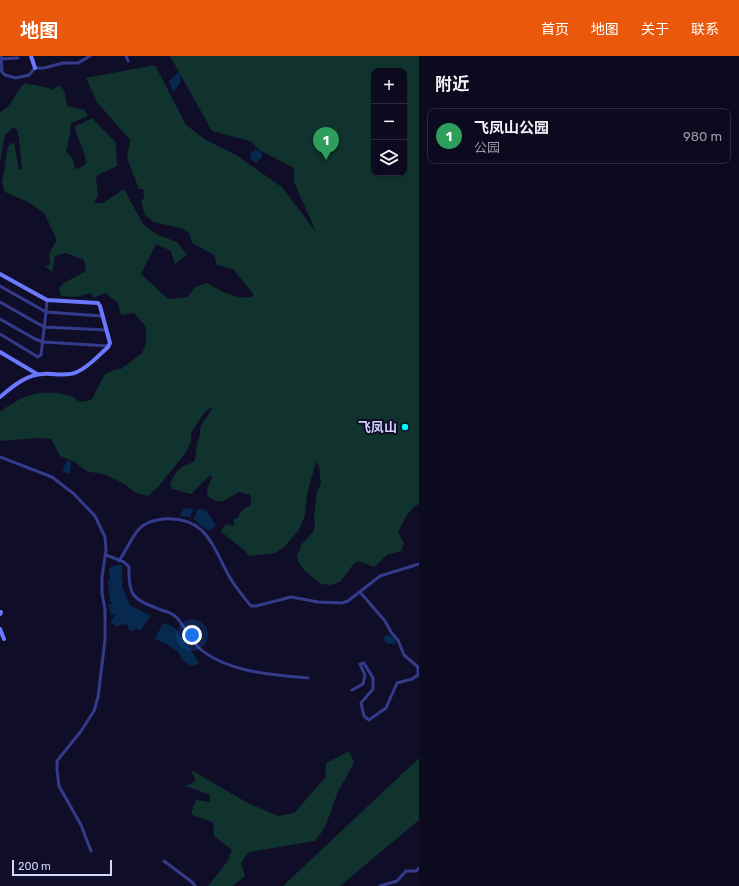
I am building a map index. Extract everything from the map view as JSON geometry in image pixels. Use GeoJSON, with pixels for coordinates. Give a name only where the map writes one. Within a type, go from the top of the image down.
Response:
{"type":"FeatureCollection","features":[{"type":"Feature","properties":{"kind":"street"},"geometry":{"type":"LineString","coordinates":[[31,56],[35,68]]}},
{"type":"Feature","properties":{"kind":"street"},"geometry":{"type":"LineString","coordinates":[[18,58],[1,58],[1,70],[5,75],[16,78],[29,75],[35,68],[44,68],[63,63],[78,63],[90,56]]}},
{"type":"Feature","properties":{"kind":"street"},"geometry":{"type":"LineString","coordinates":[[126,56],[128,61]]}},
{"type":"Feature","properties":{"kind":"street"},"geometry":{"type":"LineString","coordinates":[[0,274],[47,300],[98,303],[110,339],[109,346],[82,369],[76,373],[62,375],[37,374],[0,352]]}},
{"type":"Feature","properties":{"kind":"street"},"geometry":{"type":"LineString","coordinates":[[0,286],[46,312],[102,316]]}},
{"type":"Feature","properties":{"kind":"street"},"geometry":{"type":"LineString","coordinates":[[0,334],[38,357],[41,355],[47,300]]}},
{"type":"Feature","properties":{"kind":"street"},"geometry":{"type":"LineString","coordinates":[[0,302],[44,327],[106,330]]}},
{"type":"Feature","properties":{"kind":"street"},"geometry":{"type":"LineString","coordinates":[[0,319],[43,342],[109,346]]}},
{"type":"Feature","properties":{"kind":"street"},"geometry":{"type":"LineString","coordinates":[[0,397],[11,388],[37,374]]}},
{"type":"Feature","properties":{"kind":"street"},"geometry":{"type":"LineString","coordinates":[[0,458],[52,477],[74,494],[95,516],[105,537],[106,555],[102,577],[102,593],[105,610],[105,640],[98,697],[94,711],[82,731],[57,761],[59,786],[81,825],[91,851]]}},
{"type":"Feature","properties":{"kind":"street"},"geometry":{"type":"LineString","coordinates":[[119,561],[139,529],[154,520],[174,518],[192,523],[206,533],[230,577],[251,606],[291,597],[318,602],[342,603],[348,601],[380,576],[419,564]]}},
{"type":"Feature","properties":{"kind":"street"},"geometry":{"type":"LineString","coordinates":[[106,555],[124,562],[129,567],[128,582],[131,592],[139,601],[174,615],[197,646],[208,655],[225,663],[244,669],[281,676],[308,678]]}},
{"type":"Feature","properties":{"kind":"street"},"geometry":{"type":"LineString","coordinates":[[352,690],[363,684],[365,675],[360,664],[364,663],[372,678],[373,689],[361,703],[364,716],[369,720],[386,708],[397,683],[412,679],[418,675],[418,667],[404,655],[398,640],[391,632],[385,621],[360,592]]}},
{"type":"Feature","properties":{"kind":"street"},"geometry":{"type":"LineString","coordinates":[[0,629],[4,639]]}},
{"type":"Feature","properties":{"kind":"street"},"geometry":{"type":"LineString","coordinates":[[164,861],[192,882],[195,886]]}},
{"type":"Feature","properties":{"kind":"street"},"geometry":{"type":"LineString","coordinates":[[380,886],[397,881],[406,871],[416,871],[419,868]]}},
{"type":"Feature","properties":{"kind":"green space"},"geometry":{"type":"Polygon","coordinates":[[[170,56],[419,56],[419,504],[409,513],[398,532],[404,543],[401,551],[387,555],[374,567],[358,561],[352,566],[340,582],[331,585],[321,584],[304,570],[298,562],[297,556],[302,544],[313,532],[315,527],[314,517],[316,499],[317,492],[321,484],[319,466],[316,462],[307,494],[305,515],[299,530],[285,546],[276,553],[249,556],[244,550],[221,532],[227,524],[234,526],[234,519],[238,518],[244,509],[251,505],[250,495],[239,492],[223,501],[211,499],[207,494],[212,476],[210,475],[191,494],[172,489],[170,485],[176,472],[183,466],[195,460],[201,425],[212,409],[210,408],[204,413],[191,433],[191,442],[186,452],[159,486],[148,496],[136,493],[124,484],[107,475],[86,471],[75,462],[60,456],[51,439],[39,438],[0,441],[0,412],[23,398],[48,392],[67,395],[78,401],[87,401],[92,399],[105,374],[113,370],[121,369],[142,353],[146,344],[146,327],[134,313],[121,315],[118,303],[105,293],[94,298],[90,293],[77,297],[61,296],[59,288],[64,283],[86,271],[84,260],[66,253],[55,256],[52,272],[45,266],[50,265],[49,253],[57,240],[44,213],[28,202],[5,192],[2,183],[8,146],[14,142],[19,170],[22,169],[18,131],[13,127],[5,135],[0,162],[0,112],[11,103],[25,83],[54,90],[55,87],[60,86],[64,90],[67,106],[85,110],[88,116],[71,123],[66,151],[72,158],[75,168],[78,169],[86,164],[85,156],[74,127],[92,118],[116,143],[117,166],[96,176],[98,196],[94,203],[103,203],[124,189],[143,224],[158,235],[177,242],[187,255],[175,264],[171,251],[156,244],[141,274],[168,299],[188,297],[195,287],[207,283],[237,297],[249,297],[254,295],[233,269],[217,265],[214,255],[192,243],[189,233],[180,228],[154,222],[145,215],[141,201],[144,198],[143,189],[139,189],[127,158],[130,140],[97,102],[86,78],[155,65],[186,125],[206,140],[236,155],[282,187],[316,232],[294,182],[294,168],[261,151],[250,141],[212,131],[170,56]]]}},
{"type":"Feature","properties":{"kind":"green space"},"geometry":{"type":"Polygon","coordinates":[[[349,751],[354,762],[339,790],[323,830],[315,841],[249,852],[241,863],[245,876],[233,886],[208,886],[227,862],[232,850],[214,836],[213,822],[194,816],[191,813],[196,800],[210,802],[210,795],[186,786],[196,781],[191,770],[246,802],[278,816],[294,813],[325,778],[326,763],[349,751]]]}},
{"type":"Feature","properties":{"kind":"green space"},"geometry":{"type":"Polygon","coordinates":[[[419,758],[419,820],[340,886],[283,886],[419,758]]]}},
{"type":"Feature","properties":{"kind":"water"},"geometry":{"type":"Polygon","coordinates":[[[180,71],[181,82],[173,92],[169,81],[180,71]]]}},
{"type":"Feature","properties":{"kind":"water"},"geometry":{"type":"Polygon","coordinates":[[[255,149],[261,151],[262,157],[256,163],[250,159],[251,151],[255,152],[255,149]]]}},
{"type":"Feature","properties":{"kind":"water"},"geometry":{"type":"Polygon","coordinates":[[[68,460],[71,462],[70,474],[63,472],[64,466],[68,460]]]}},
{"type":"Feature","properties":{"kind":"water"},"geometry":{"type":"Polygon","coordinates":[[[183,508],[194,509],[190,517],[180,516],[183,508]]]}},
{"type":"Feature","properties":{"kind":"water"},"geometry":{"type":"Polygon","coordinates":[[[198,509],[206,510],[216,526],[209,531],[193,519],[198,509]]]}},
{"type":"Feature","properties":{"kind":"water"},"geometry":{"type":"Polygon","coordinates":[[[122,565],[122,586],[130,605],[151,616],[140,631],[137,628],[130,631],[127,624],[116,626],[110,622],[116,614],[111,615],[108,604],[113,604],[110,601],[108,580],[110,580],[109,568],[122,565]]]}},
{"type":"Feature","properties":{"kind":"water"},"geometry":{"type":"Polygon","coordinates":[[[163,623],[174,627],[199,664],[191,666],[183,661],[178,652],[155,639],[163,623]]]}},
{"type":"Feature","properties":{"kind":"water"},"geometry":{"type":"Polygon","coordinates":[[[387,635],[395,638],[396,645],[386,643],[383,638],[387,635]]]}},
{"type":"Feature","properties":{"kind":"place","name":"飞凤山公园"},"geometry":{"type":"Point","coordinates":[326,160]}},
{"type":"Feature","properties":{"kind":"place","name":"飞凤山"},"geometry":{"type":"Point","coordinates":[405,427]}}]}
